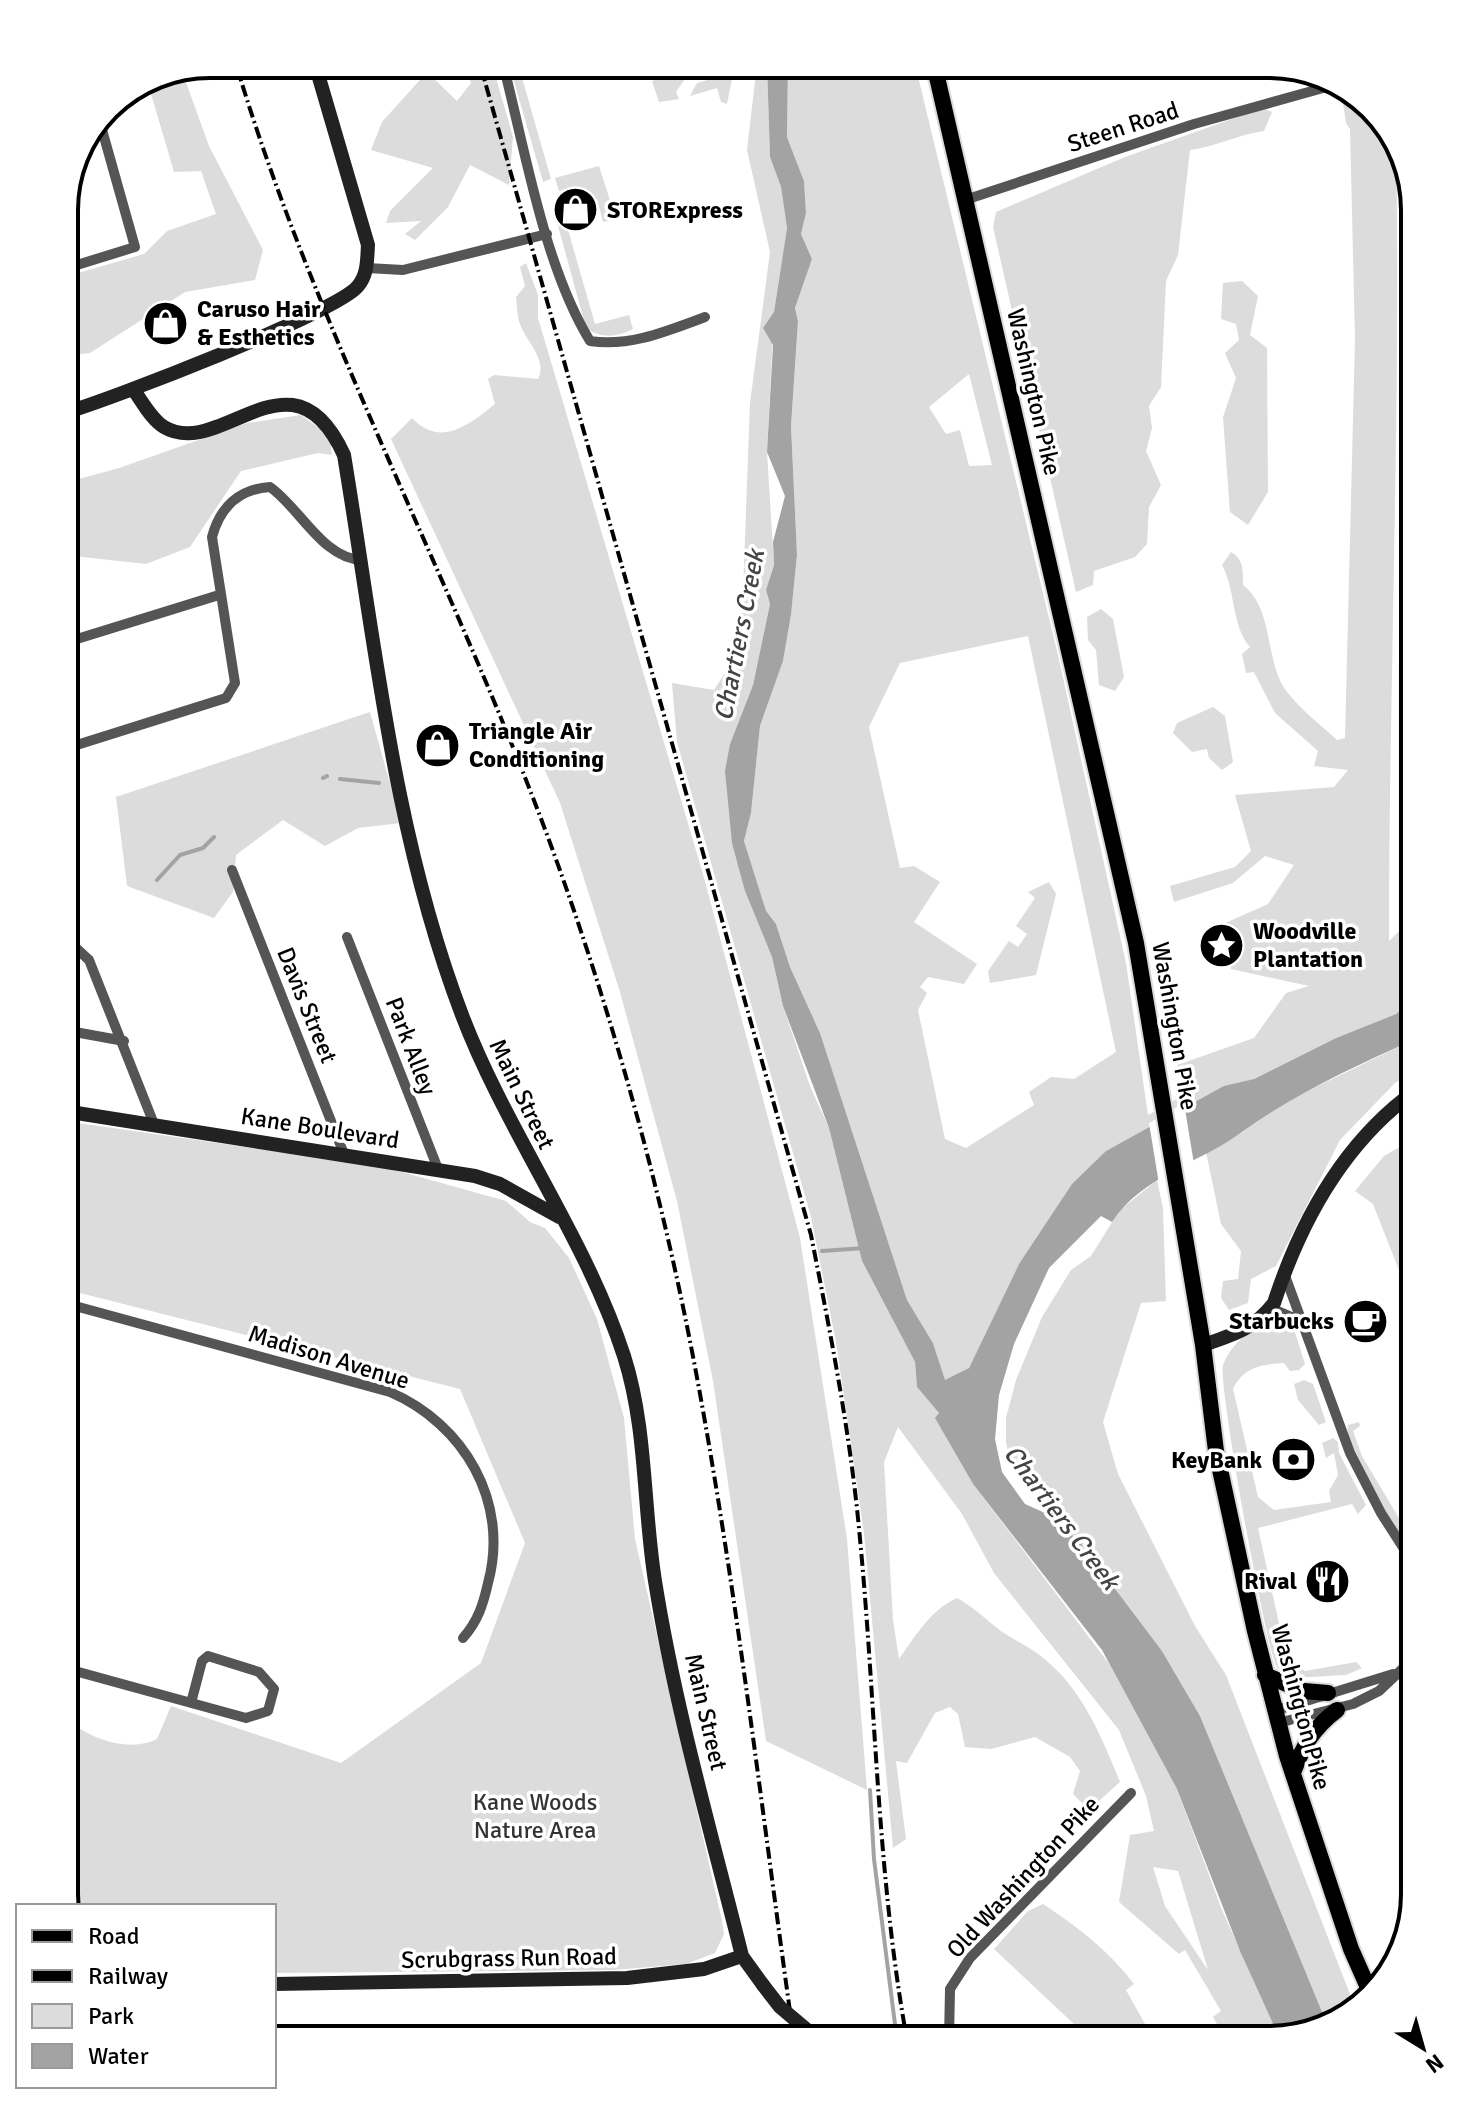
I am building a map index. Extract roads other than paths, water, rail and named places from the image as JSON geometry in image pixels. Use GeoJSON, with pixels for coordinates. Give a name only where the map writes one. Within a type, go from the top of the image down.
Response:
{"type":"FeatureCollection","features":[{"type":"Feature","properties":{"kind":"main road","name":"Washington Pike"},"geometry":{"type":"LineString","coordinates":[[937,78],[1134,930],[1178,1182],[1216,1451],[1265,1675],[1293,1773],[1351,1949],[1366,1983]]}},
{"type":"Feature","properties":{"kind":"main road"},"geometry":{"type":"LineString","coordinates":[[1265,1675],[1304,1691],[1328,1693]]}},
{"type":"Feature","properties":{"kind":"main road"},"geometry":{"type":"LineString","coordinates":[[1293,1773],[1305,1743],[1319,1723],[1337,1710]]}},
{"type":"Feature","properties":{"kind":"street"},"geometry":{"type":"LineString","coordinates":[[78,408],[133,389],[344,299],[358,286],[367,268],[368,245],[319,78]]}},
{"type":"Feature","properties":{"kind":"street"},"geometry":{"type":"LineString","coordinates":[[507,78],[547,234],[578,321],[590,341],[610,344],[632,341],[705,317]]}},
{"type":"Feature","properties":{"kind":"street","name":"Steen Road"},"geometry":{"type":"LineString","coordinates":[[965,200],[1313,86]]}},
{"type":"Feature","properties":{"kind":"street"},"geometry":{"type":"LineString","coordinates":[[78,265],[135,247],[103,133]]}},
{"type":"Feature","properties":{"kind":"street"},"geometry":{"type":"LineString","coordinates":[[367,268],[403,270],[547,234]]}},
{"type":"Feature","properties":{"kind":"street","name":"Main Street"},"geometry":{"type":"LineString","coordinates":[[133,389],[164,427],[181,432],[206,430],[263,409],[288,405],[305,408],[322,419],[344,455],[394,760],[431,920],[480,1061],[594,1281],[625,1359],[637,1411],[654,1579],[669,1657],[742,1956],[780,2007],[802,2026]]}},
{"type":"Feature","properties":{"kind":"street"},"geometry":{"type":"LineString","coordinates":[[78,745],[226,698],[235,683],[212,537],[218,516],[251,488],[270,487],[284,497],[337,555],[362,560]]}},
{"type":"Feature","properties":{"kind":"street"},"geometry":{"type":"LineString","coordinates":[[78,639],[219,595]]}},
{"type":"Feature","properties":{"kind":"street","name":"Davis Street"},"geometry":{"type":"LineString","coordinates":[[232,870],[344,1154]]}},
{"type":"Feature","properties":{"kind":"street","name":"Park Alley"},"geometry":{"type":"LineString","coordinates":[[347,937],[438,1169]]}},
{"type":"Feature","properties":{"kind":"street"},"geometry":{"type":"LineString","coordinates":[[78,950],[89,960],[124,1041],[154,1124]]}},
{"type":"Feature","properties":{"kind":"street"},"geometry":{"type":"LineString","coordinates":[[78,1033],[124,1041]]}},
{"type":"Feature","properties":{"kind":"street"},"geometry":{"type":"LineString","coordinates":[[1203,1345],[1244,1332],[1271,1308],[1319,1197],[1356,1143],[1401,1103]]}},
{"type":"Feature","properties":{"kind":"street","name":"Kane Boulevard"},"geometry":{"type":"LineString","coordinates":[[78,1113],[438,1169],[500,1184],[560,1217]]}},
{"type":"Feature","properties":{"kind":"street"},"geometry":{"type":"LineString","coordinates":[[1284,1273],[1350,1453],[1401,1544]]}},
{"type":"Feature","properties":{"kind":"street","name":"Madison Avenue"},"geometry":{"type":"LineString","coordinates":[[78,1307],[390,1392],[416,1405],[443,1425],[473,1463],[494,1526],[487,1587],[477,1623],[463,1638]]}},
{"type":"Feature","properties":{"kind":"street"},"geometry":{"type":"LineString","coordinates":[[1271,1308],[1303,1322]]}},
{"type":"Feature","properties":{"kind":"street"},"geometry":{"type":"LineString","coordinates":[[78,1672],[191,1703],[254,1718],[268,1711],[274,1689],[259,1672],[208,1656],[202,1661],[191,1703]]}},
{"type":"Feature","properties":{"kind":"street"},"geometry":{"type":"LineString","coordinates":[[1276,1717],[1337,1710],[1379,1691],[1401,1668]]}},
{"type":"Feature","properties":{"kind":"street"},"geometry":{"type":"LineString","coordinates":[[1276,1717],[1328,1693],[1393,1674]]}},
{"type":"Feature","properties":{"kind":"street","name":"Old Washington Pike"},"geometry":{"type":"LineString","coordinates":[[949,2026],[950,1989],[970,1958],[1131,1793]]}},
{"type":"Feature","properties":{"kind":"street","name":"Scrubgrass Run Road"},"geometry":{"type":"LineString","coordinates":[[276,1984],[656,1976],[704,1969],[742,1956]]}},
{"type":"Feature","properties":{"kind":"water"},"geometry":{"type":"Polygon","coordinates":[[[767,78],[788,78],[787,137],[804,181],[806,213],[801,234],[812,259],[795,308],[798,321],[791,426],[797,555],[783,661],[760,726],[751,813],[744,841],[766,911],[776,924],[790,967],[820,1033],[907,1300],[933,1343],[945,1380],[969,1368],[1019,1264],[1072,1184],[1106,1151],[1224,1086],[1254,1079],[1401,1010],[1401,1045],[1304,1093],[1226,1143],[1155,1181],[1124,1206],[1112,1222],[1101,1216],[1049,1268],[1014,1344],[999,1395],[995,1439],[1002,1472],[1025,1504],[1054,1517],[1082,1545],[1162,1651],[1200,1716],[1323,2014],[1303,2021],[1274,2026],[1240,1951],[1177,1789],[1102,1650],[973,1484],[935,1418],[939,1413],[917,1387],[915,1362],[862,1261],[829,1128],[783,1006],[772,957],[745,891],[732,843],[725,771],[730,744],[753,685],[770,604],[766,590],[774,565],[773,542],[785,496],[767,452],[773,345],[763,328],[774,312],[787,228],[781,187],[770,157],[767,78]]]}},
{"type":"Feature","properties":{"kind":"waterway"},"geometry":{"type":"LineString","coordinates":[[323,778],[327,776]]}},
{"type":"Feature","properties":{"kind":"waterway"},"geometry":{"type":"LineString","coordinates":[[340,779],[379,783]]}},
{"type":"Feature","properties":{"kind":"waterway"},"geometry":{"type":"LineString","coordinates":[[157,880],[180,855],[203,848],[214,837]]}},
{"type":"Feature","properties":{"kind":"waterway"},"geometry":{"type":"LineString","coordinates":[[822,1251],[864,1248]]}},
{"type":"Feature","properties":{"kind":"waterway"},"geometry":{"type":"LineString","coordinates":[[870,1790],[874,1859],[895,2026]]}},
{"type":"Feature","properties":{"kind":"railway"},"geometry":{"type":"LineString","coordinates":[[241,78],[271,171],[311,276],[490,691],[532,796],[591,961],[627,1080],[659,1201],[698,1383],[738,1628],[792,2026]]}},
{"type":"Feature","properties":{"kind":"railway"},"geometry":{"type":"LineString","coordinates":[[484,78],[811,1235],[840,1387],[856,1501],[883,1853],[905,2026]]}},
{"type":"Feature","properties":{"kind":"place","name":"STORExpress"},"geometry":{"type":"Point","coordinates":[576,210]}},
{"type":"Feature","properties":{"kind":"place","name":"Caruso Hair & Esthetics"},"geometry":{"type":"Point","coordinates":[166,323]}},
{"type":"Feature","properties":{"kind":"place","name":"Triangle Air Conditioning"},"geometry":{"type":"Point","coordinates":[438,745]}},
{"type":"Feature","properties":{"kind":"place","name":"Woodville Plantation"},"geometry":{"type":"Point","coordinates":[1222,945]}},
{"type":"Feature","properties":{"kind":"place","name":"Starbucks"},"geometry":{"type":"Point","coordinates":[1365,1321]}},
{"type":"Feature","properties":{"kind":"place","name":"KeyBank"},"geometry":{"type":"Point","coordinates":[1293,1460]}},
{"type":"Feature","properties":{"kind":"place","name":"Rival"},"geometry":{"type":"Point","coordinates":[1328,1581]}},
{"type":"Feature","properties":{"kind":"water label","name":"Chartiers Creek"},"geometry":{"type":"Point","coordinates":[739,635]}},
{"type":"Feature","properties":{"kind":"water label","name":"Chartiers Creek"},"geometry":{"type":"Point","coordinates":[1062,1517]}},
{"type":"Feature","properties":{"kind":"park label","name":"Kane Woods Nature Area"},"geometry":{"type":"Point","coordinates":[535,1816]}}]}
